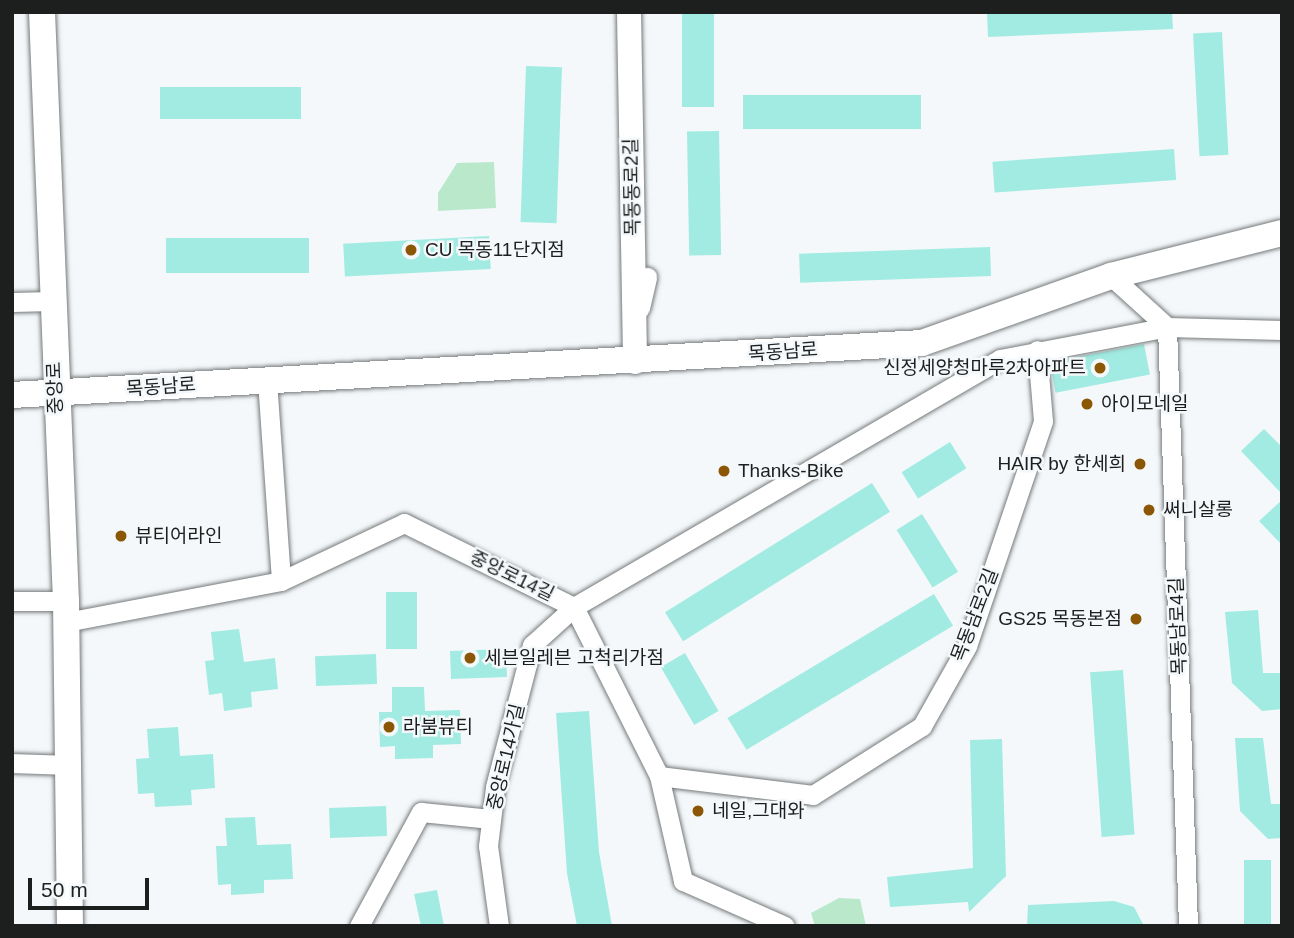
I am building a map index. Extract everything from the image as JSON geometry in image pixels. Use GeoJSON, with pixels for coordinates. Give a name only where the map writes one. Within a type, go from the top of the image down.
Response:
{"type":"FeatureCollection","features":[{"type":"Feature","properties":{"kind":"main road","name":"중앙로"},"geometry":{"type":"LineString","coordinates":[[41,12],[66,612],[70,926]]}},
{"type":"Feature","properties":{"kind":"main road","name":"목동남로"},"geometry":{"type":"LineString","coordinates":[[12,395],[635,362],[922,343],[1111,276],[1282,233]]}},
{"type":"Feature","properties":{"kind":"street","name":"목동동로2길"},"geometry":{"type":"LineString","coordinates":[[629,12],[635,362]]}},
{"type":"Feature","properties":{"kind":"street"},"geometry":{"type":"LineString","coordinates":[[635,333],[647,276]]}},
{"type":"Feature","properties":{"kind":"street"},"geometry":{"type":"LineString","coordinates":[[1111,276],[1167,327]]}},
{"type":"Feature","properties":{"kind":"street"},"geometry":{"type":"LineString","coordinates":[[12,302],[52,301]]}},
{"type":"Feature","properties":{"kind":"street"},"geometry":{"type":"LineString","coordinates":[[1037,350],[1167,327],[1282,330]]}},
{"type":"Feature","properties":{"kind":"street","name":"목동남로4길"},"geometry":{"type":"LineString","coordinates":[[1167,327],[1188,926]]}},
{"type":"Feature","properties":{"kind":"street","name":"중앙로14길"},"geometry":{"type":"LineString","coordinates":[[12,601],[66,612],[281,581],[404,523],[574,607],[1000,359],[1037,350]]}},
{"type":"Feature","properties":{"kind":"street","name":"목동남로2길"},"geometry":{"type":"LineString","coordinates":[[659,776],[813,795],[922,726],[967,646],[1043,421],[1037,350]]}},
{"type":"Feature","properties":{"kind":"street"},"geometry":{"type":"LineString","coordinates":[[267,380],[281,581]]}},
{"type":"Feature","properties":{"kind":"street"},"geometry":{"type":"LineString","coordinates":[[574,607],[659,776],[683,881],[785,926]]}},
{"type":"Feature","properties":{"kind":"street","name":"중앙로14가길"},"geometry":{"type":"LineString","coordinates":[[499,926],[488,846],[491,819],[532,645],[574,607]]}},
{"type":"Feature","properties":{"kind":"street"},"geometry":{"type":"LineString","coordinates":[[12,764],[68,765]]}},
{"type":"Feature","properties":{"kind":"street"},"geometry":{"type":"LineString","coordinates":[[359,926],[421,812],[491,819]]}},
{"type":"Feature","properties":{"kind":"green space"},"geometry":{"type":"Polygon","coordinates":[[[494,162],[496,208],[438,211],[438,193],[457,163],[494,162]]]}},
{"type":"Feature","properties":{"kind":"green space"},"geometry":{"type":"Polygon","coordinates":[[[839,898],[860,899],[866,926],[815,926],[811,913],[839,898]]]}},
{"type":"Feature","properties":{"kind":"building"},"geometry":{"type":"Polygon","coordinates":[[[682,12],[714,12],[714,107],[682,107],[682,12]]]}},
{"type":"Feature","properties":{"kind":"building"},"geometry":{"type":"Polygon","coordinates":[[[987,12],[1172,12],[1173,29],[988,37],[987,12]]]}},
{"type":"Feature","properties":{"kind":"building"},"geometry":{"type":"Polygon","coordinates":[[[1222,32],[1228,155],[1199,156],[1193,34],[1222,32]]]}},
{"type":"Feature","properties":{"kind":"building"},"geometry":{"type":"Polygon","coordinates":[[[526,66],[562,67],[557,223],[521,222],[526,66]]]}},
{"type":"Feature","properties":{"kind":"building"},"geometry":{"type":"Polygon","coordinates":[[[160,87],[301,87],[301,119],[160,119],[160,87]]]}},
{"type":"Feature","properties":{"kind":"building"},"geometry":{"type":"Polygon","coordinates":[[[743,95],[921,95],[921,129],[743,129],[743,95]]]}},
{"type":"Feature","properties":{"kind":"building"},"geometry":{"type":"Polygon","coordinates":[[[719,131],[721,255],[689,256],[687,132],[719,131]]]}},
{"type":"Feature","properties":{"kind":"building"},"geometry":{"type":"Polygon","coordinates":[[[1174,149],[1176,180],[995,193],[992,162],[1174,149]]]}},
{"type":"Feature","properties":{"kind":"building"},"geometry":{"type":"Polygon","coordinates":[[[489,236],[491,269],[345,277],[343,244],[489,236]]]}},
{"type":"Feature","properties":{"kind":"building"},"geometry":{"type":"Polygon","coordinates":[[[166,238],[309,238],[309,273],[166,273],[166,238]]]}},
{"type":"Feature","properties":{"kind":"building"},"geometry":{"type":"Polygon","coordinates":[[[990,247],[991,276],[800,283],[799,254],[990,247]]]}},
{"type":"Feature","properties":{"kind":"building","name":"신정세양청마루2차아파트"},"geometry":{"type":"Polygon","coordinates":[[[1144,344],[1150,374],[1056,393],[1050,362],[1144,344]]]}},
{"type":"Feature","properties":{"kind":"building"},"geometry":{"type":"Polygon","coordinates":[[[1264,429],[1282,447],[1282,494],[1241,451],[1264,429]]]}},
{"type":"Feature","properties":{"kind":"building"},"geometry":{"type":"Polygon","coordinates":[[[950,442],[966,468],[918,498],[902,472],[950,442]]]}},
{"type":"Feature","properties":{"kind":"building"},"geometry":{"type":"Polygon","coordinates":[[[872,483],[890,512],[683,641],[665,612],[872,483]]]}},
{"type":"Feature","properties":{"kind":"building"},"geometry":{"type":"Polygon","coordinates":[[[1282,500],[1282,545],[1259,521],[1282,500]]]}},
{"type":"Feature","properties":{"kind":"building"},"geometry":{"type":"Polygon","coordinates":[[[922,514],[958,572],[933,588],[897,530],[922,514]]]}},
{"type":"Feature","properties":{"kind":"building"},"geometry":{"type":"Polygon","coordinates":[[[386,592],[417,592],[417,649],[386,649],[386,592]]]}},
{"type":"Feature","properties":{"kind":"building"},"geometry":{"type":"Polygon","coordinates":[[[934,594],[953,626],[746,750],[727,718],[934,594]]]}},
{"type":"Feature","properties":{"kind":"building"},"geometry":{"type":"Polygon","coordinates":[[[1258,610],[1263,673],[1282,673],[1282,709],[1262,711],[1232,683],[1225,612],[1258,610]]]}},
{"type":"Feature","properties":{"kind":"building"},"geometry":{"type":"Polygon","coordinates":[[[239,629],[244,662],[275,658],[278,689],[251,692],[252,707],[224,711],[222,693],[209,695],[205,661],[214,660],[211,632],[239,629]]]}},
{"type":"Feature","properties":{"kind":"building"},"geometry":{"type":"Polygon","coordinates":[[[506,649],[507,677],[451,679],[450,651],[506,649]]]}},
{"type":"Feature","properties":{"kind":"building"},"geometry":{"type":"Polygon","coordinates":[[[685,653],[718,711],[694,725],[661,667],[685,653]]]}},
{"type":"Feature","properties":{"kind":"building"},"geometry":{"type":"Polygon","coordinates":[[[376,654],[377,684],[316,686],[315,656],[376,654]]]}},
{"type":"Feature","properties":{"kind":"building"},"geometry":{"type":"Polygon","coordinates":[[[1123,670],[1135,835],[1102,837],[1090,672],[1123,670]]]}},
{"type":"Feature","properties":{"kind":"building"},"geometry":{"type":"Polygon","coordinates":[[[392,687],[424,687],[425,711],[460,710],[461,744],[433,745],[433,758],[395,759],[395,746],[380,747],[379,712],[392,712],[392,687]]]}},
{"type":"Feature","properties":{"kind":"building"},"geometry":{"type":"Polygon","coordinates":[[[589,711],[599,852],[612,926],[577,926],[567,873],[556,713],[589,711]]]}},
{"type":"Feature","properties":{"kind":"building"},"geometry":{"type":"Polygon","coordinates":[[[178,727],[180,756],[213,754],[215,788],[191,790],[192,805],[155,807],[154,793],[138,794],[136,759],[149,758],[147,729],[178,727]]]}},
{"type":"Feature","properties":{"kind":"building"},"geometry":{"type":"Polygon","coordinates":[[[1235,738],[1263,738],[1271,804],[1282,804],[1282,838],[1268,839],[1240,811],[1235,738]]]}},
{"type":"Feature","properties":{"kind":"building"},"geometry":{"type":"Polygon","coordinates":[[[1002,739],[1006,876],[969,912],[968,902],[890,907],[887,877],[973,868],[970,740],[1002,739]]]}},
{"type":"Feature","properties":{"kind":"building"},"geometry":{"type":"Polygon","coordinates":[[[386,806],[387,836],[330,838],[329,808],[386,806]]]}},
{"type":"Feature","properties":{"kind":"building"},"geometry":{"type":"Polygon","coordinates":[[[255,817],[257,845],[291,844],[293,879],[264,880],[264,893],[231,895],[231,884],[218,885],[216,846],[227,846],[225,818],[255,817]]]}},
{"type":"Feature","properties":{"kind":"building"},"geometry":{"type":"Polygon","coordinates":[[[1244,860],[1271,860],[1271,926],[1244,926],[1244,860]]]}},
{"type":"Feature","properties":{"kind":"building"},"geometry":{"type":"Polygon","coordinates":[[[437,890],[444,926],[421,926],[414,894],[437,890]]]}},
{"type":"Feature","properties":{"kind":"building"},"geometry":{"type":"Polygon","coordinates":[[[1114,901],[1134,907],[1144,926],[1027,926],[1028,905],[1114,901]]]}},
{"type":"Feature","properties":{"kind":"place","name":"CU 목동11단지점"},"geometry":{"type":"Point","coordinates":[411,250]}},
{"type":"Feature","properties":{"kind":"place","name":"신정세양청마루2차아파트"},"geometry":{"type":"Point","coordinates":[1100,368]}},
{"type":"Feature","properties":{"kind":"place","name":"아이모네일"},"geometry":{"type":"Point","coordinates":[1087,404]}},
{"type":"Feature","properties":{"kind":"place","name":"HAIR by 한세희"},"geometry":{"type":"Point","coordinates":[1140,464]}},
{"type":"Feature","properties":{"kind":"place","name":"Thanks-Bike"},"geometry":{"type":"Point","coordinates":[724,471]}},
{"type":"Feature","properties":{"kind":"place","name":"써니살롱"},"geometry":{"type":"Point","coordinates":[1149,510]}},
{"type":"Feature","properties":{"kind":"place","name":"뷰티어라인"},"geometry":{"type":"Point","coordinates":[121,536]}},
{"type":"Feature","properties":{"kind":"place","name":"GS25 목동본점"},"geometry":{"type":"Point","coordinates":[1136,619]}},
{"type":"Feature","properties":{"kind":"place","name":"세븐일레븐 고척리가점"},"geometry":{"type":"Point","coordinates":[470,658]}},
{"type":"Feature","properties":{"kind":"place","name":"라붐뷰티"},"geometry":{"type":"Point","coordinates":[389,727]}},
{"type":"Feature","properties":{"kind":"place","name":"네일,그대와"},"geometry":{"type":"Point","coordinates":[698,811]}}]}
